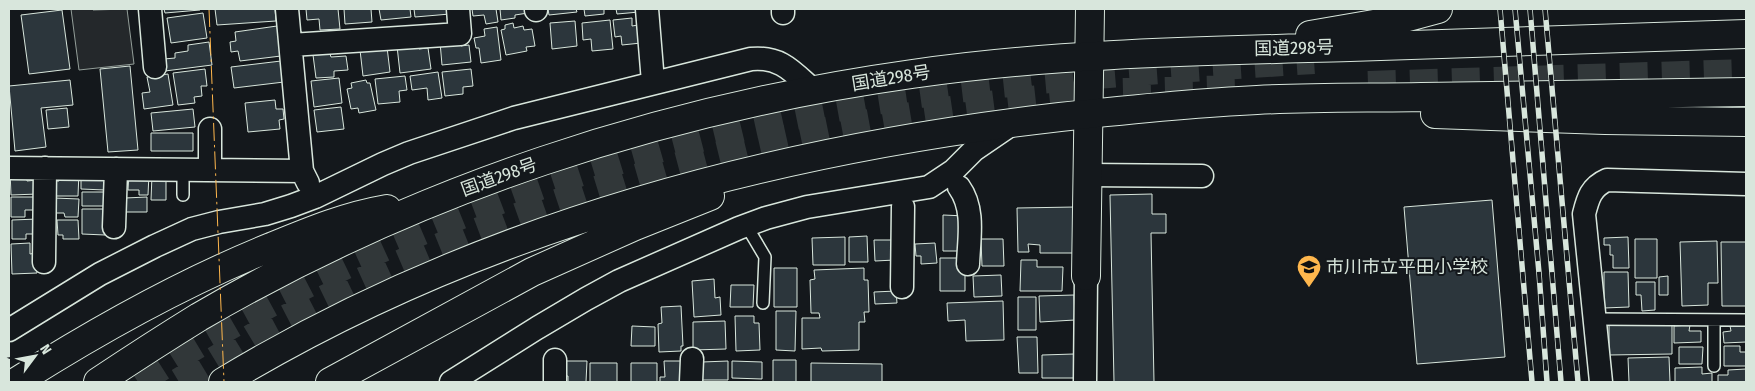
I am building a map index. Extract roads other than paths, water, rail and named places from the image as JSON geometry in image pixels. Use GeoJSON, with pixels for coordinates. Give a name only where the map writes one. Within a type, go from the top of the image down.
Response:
{"type":"FeatureCollection","features":[{"type":"Feature","properties":{"kind":"main road"},"geometry":{"type":"LineString","coordinates":[[1086,276],[1090,9]]}},
{"type":"Feature","properties":{"kind":"main road"},"geometry":{"type":"LineString","coordinates":[[1242,49],[1354,26],[1397,20],[1438,9]]}},
{"type":"Feature","properties":{"kind":"main road","name":"国道298号"},"geometry":{"type":"LineString","coordinates":[[98,382],[160,341],[251,288],[379,225],[552,157],[649,128],[745,104],[814,90],[939,70],[1089,57],[1242,49],[1746,34]]}},
{"type":"Feature","properties":{"kind":"main road"},"geometry":{"type":"LineString","coordinates":[[223,382],[286,346],[380,299],[439,272],[506,245],[648,198],[726,176],[814,156],[1015,122],[1258,100],[1746,92]]}},
{"type":"Feature","properties":{"kind":"main road"},"geometry":{"type":"LineString","coordinates":[[1258,100],[1415,113],[1605,120],[1746,122]]}},
{"type":"Feature","properties":{"kind":"main road"},"geometry":{"type":"LineString","coordinates":[[330,382],[532,272],[635,226],[814,156]]}},
{"type":"Feature","properties":{"kind":"main road"},"geometry":{"type":"LineString","coordinates":[[16,382],[142,307],[214,271],[336,221],[371,212],[436,201]]}},
{"type":"Feature","properties":{"kind":"street"},"geometry":{"type":"LineString","coordinates":[[150,9],[155,68]]}},
{"type":"Feature","properties":{"kind":"street"},"geometry":{"type":"LineString","coordinates":[[287,9],[302,171],[315,197]]}},
{"type":"Feature","properties":{"kind":"street"},"geometry":{"type":"LineString","coordinates":[[291,45],[460,34],[458,9]]}},
{"type":"Feature","properties":{"kind":"street"},"geometry":{"type":"LineString","coordinates":[[647,9],[653,82]]}},
{"type":"Feature","properties":{"kind":"street"},"geometry":{"type":"LineString","coordinates":[[9,330],[100,274],[179,234],[211,224],[278,210],[315,197],[383,164],[449,138],[514,118],[653,82],[761,58],[777,61],[785,65],[814,90]]}},
{"type":"Feature","properties":{"kind":"street"},"geometry":{"type":"LineString","coordinates":[[451,382],[594,295],[655,265],[746,225],[807,207],[929,187],[953,171],[968,154],[1015,122]]}},
{"type":"Feature","properties":{"kind":"street"},"geometry":{"type":"LineString","coordinates":[[210,129],[210,170]]}},
{"type":"Feature","properties":{"kind":"street"},"geometry":{"type":"LineString","coordinates":[[9,168],[302,171]]}},
{"type":"Feature","properties":{"kind":"street"},"geometry":{"type":"LineString","coordinates":[[44,262],[45,168]]}},
{"type":"Feature","properties":{"kind":"street"},"geometry":{"type":"LineString","coordinates":[[114,227],[116,169]]}},
{"type":"Feature","properties":{"kind":"street"},"geometry":{"type":"LineString","coordinates":[[1087,175],[1202,176]]}},
{"type":"Feature","properties":{"kind":"street"},"geometry":{"type":"LineString","coordinates":[[1601,382],[1584,214],[1588,195],[1597,184],[1607,180],[1746,184]]}},
{"type":"Feature","properties":{"kind":"street"},"geometry":{"type":"LineString","coordinates":[[959,187],[963,193],[970,216],[968,264]]}},
{"type":"Feature","properties":{"kind":"street"},"geometry":{"type":"LineString","coordinates":[[902,287],[903,207]]}},
{"type":"Feature","properties":{"kind":"street"},"geometry":{"type":"LineString","coordinates":[[1085,382],[1086,276]]}},
{"type":"Feature","properties":{"kind":"street"},"geometry":{"type":"LineString","coordinates":[[691,382],[692,359]]}},
{"type":"Feature","properties":{"kind":"street"},"geometry":{"type":"LineString","coordinates":[[555,360],[555,382]]}},
{"type":"Feature","properties":{"kind":"lane"},"geometry":{"type":"LineString","coordinates":[[183,170],[183,195]]}},
{"type":"Feature","properties":{"kind":"lane"},"geometry":{"type":"LineString","coordinates":[[746,225],[765,257],[763,302]]}},
{"type":"Feature","properties":{"kind":"lane"},"geometry":{"type":"LineString","coordinates":[[1595,319],[1746,320]]}},
{"type":"Feature","properties":{"kind":"lane"},"geometry":{"type":"LineString","coordinates":[[1714,320],[1714,366]]}},
{"type":"Feature","properties":{"kind":"tunnel"},"geometry":{"type":"LineString","coordinates":[[138,382],[226,328],[317,279],[411,236],[507,198],[604,165],[704,137],[804,114],[957,89],[1110,74],[1314,60]]}},
{"type":"Feature","properties":{"kind":"tunnel"},"geometry":{"type":"LineString","coordinates":[[1368,85],[1746,73]]}},
{"type":"Feature","properties":{"kind":"tunnel"},"geometry":{"type":"LineString","coordinates":[[1123,92],[1238,89]]}},
{"type":"Feature","properties":{"kind":"tunnel"},"geometry":{"type":"LineString","coordinates":[[179,382],[274,325],[369,278],[466,236],[565,200],[666,169],[769,143],[873,122],[978,106],[1083,95]]}},
{"type":"Feature","properties":{"kind":"railway"},"geometry":{"type":"LineString","coordinates":[[1500,9],[1532,382]]}},
{"type":"Feature","properties":{"kind":"railway"},"geometry":{"type":"LineString","coordinates":[[1515,9],[1547,382]]}},
{"type":"Feature","properties":{"kind":"railway"},"geometry":{"type":"LineString","coordinates":[[1530,9],[1561,382]]}},
{"type":"Feature","properties":{"kind":"railway"},"geometry":{"type":"LineString","coordinates":[[1545,9],[1578,382]]}},
{"type":"Feature","properties":{"kind":"place","name":"市川市立平田小学校"},"geometry":{"type":"Point","coordinates":[1309,288]}}]}
